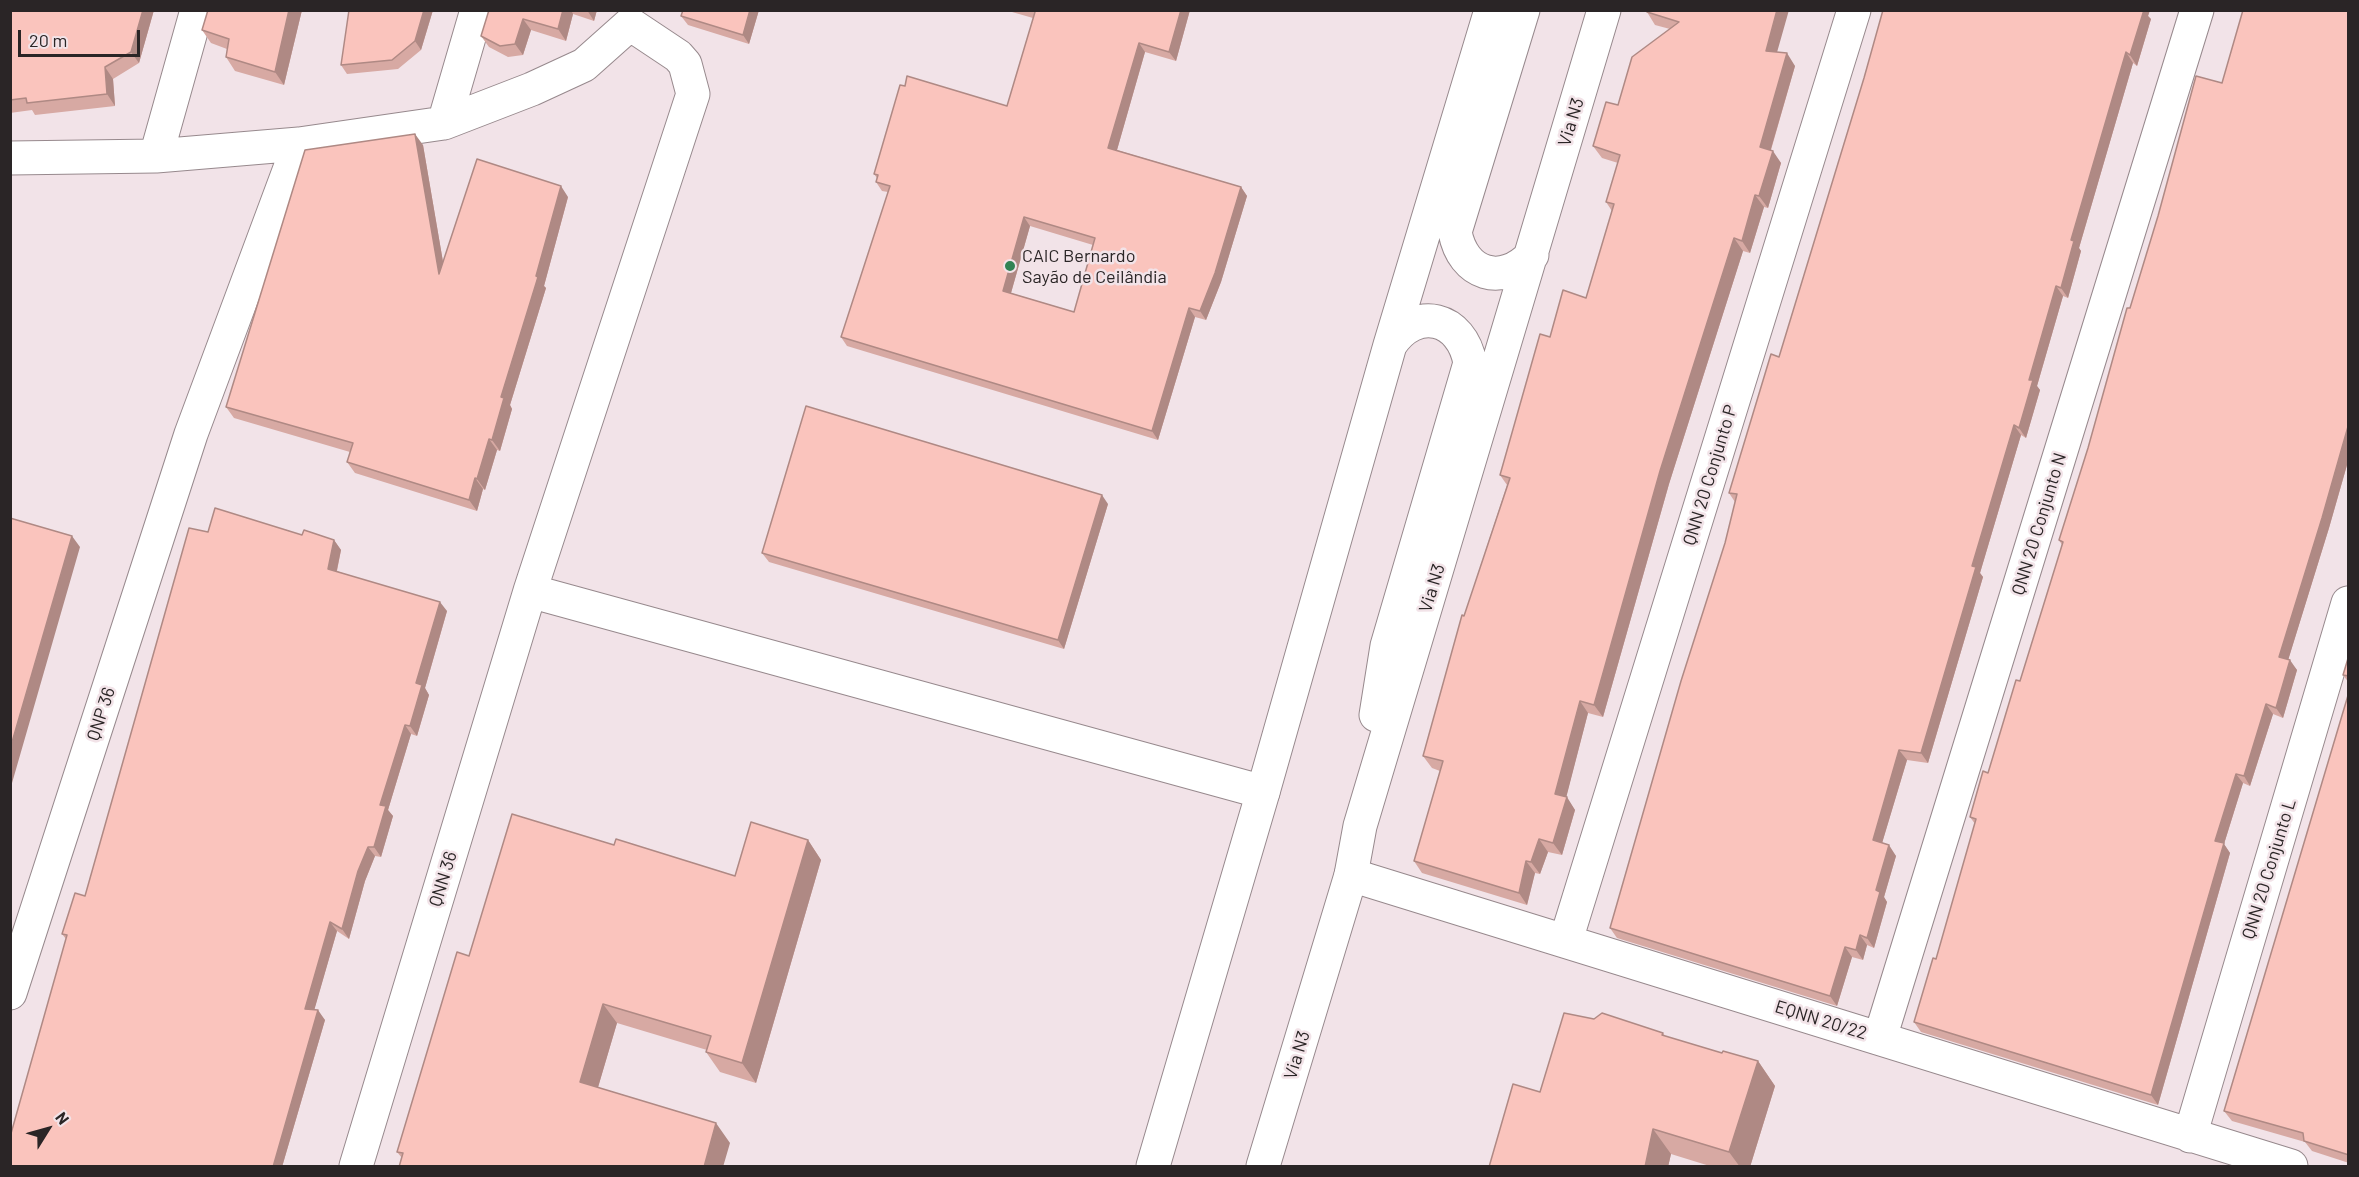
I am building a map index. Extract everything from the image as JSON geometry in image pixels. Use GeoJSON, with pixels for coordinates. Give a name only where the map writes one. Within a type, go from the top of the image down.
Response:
{"type":"FeatureCollection","features":[{"type":"Feature","properties":{"kind":"street"},"geometry":{"type":"LineString","coordinates":[[156,156],[197,10]]}},
{"type":"Feature","properties":{"kind":"street"},"geometry":{"type":"LineString","coordinates":[[444,123],[477,10]]}},
{"type":"Feature","properties":{"kind":"street"},"geometry":{"type":"LineString","coordinates":[[1153,1167],[1263,792],[1390,345],[1491,10]]}},
{"type":"Feature","properties":{"kind":"street"},"geometry":{"type":"LineString","coordinates":[[1523,10],[1455,232],[1458,247],[1466,259],[1478,269],[1492,274],[1508,273],[1521,266],[1532,255]]}},
{"type":"Feature","properties":{"kind":"street","name":"Via N3"},"geometry":{"type":"LineString","coordinates":[[1263,1167],[1351,875],[1360,826],[1605,10]]}},
{"type":"Feature","properties":{"kind":"street","name":"QNN 20 Conjunto P"},"geometry":{"type":"LineString","coordinates":[[1566,940],[1854,10]]}},
{"type":"Feature","properties":{"kind":"street","name":"QNN 20 Conjunto N"},"geometry":{"type":"LineString","coordinates":[[1880,1038],[2197,10]]}},
{"type":"Feature","properties":{"kind":"street"},"geometry":{"type":"LineString","coordinates":[[10,158],[156,156],[299,144],[444,123],[532,89],[585,64],[632,17]]}},
{"type":"Feature","properties":{"kind":"street","name":"QNN 36"},"geometry":{"type":"LineString","coordinates":[[356,1167],[530,591],[693,94],[685,64],[632,17]]}},
{"type":"Feature","properties":{"kind":"street","name":"QNP 36"},"geometry":{"type":"LineString","coordinates":[[10,993],[190,434],[299,144]]}},
{"type":"Feature","properties":{"kind":"street"},"geometry":{"type":"LineString","coordinates":[[1360,826],[1386,646],[1470,363],[1467,348],[1460,335],[1449,326],[1436,321],[1409,325],[1397,334],[1390,345]]}},
{"type":"Feature","properties":{"kind":"street"},"geometry":{"type":"LineString","coordinates":[[530,591],[1263,792]]}},
{"type":"Feature","properties":{"kind":"street","name":"QNN 20 Conjunto L"},"geometry":{"type":"LineString","coordinates":[[2190,1136],[2349,603]]}},
{"type":"Feature","properties":{"kind":"street","name":"EQNN 20/22"},"geometry":{"type":"LineString","coordinates":[[1351,875],[2291,1167]]}},
{"type":"Feature","properties":{"kind":"building"},"geometry":{"type":"Polygon","coordinates":[[[10,10],[143,10],[131,52],[105,67],[107,94],[27,103],[26,98],[10,100],[10,10]]]}},
{"type":"Feature","properties":{"kind":"building"},"geometry":{"type":"Polygon","coordinates":[[[208,10],[289,10],[275,72],[226,57],[229,39],[202,30],[208,10]]]}},
{"type":"Feature","properties":{"kind":"building"},"geometry":{"type":"Polygon","coordinates":[[[349,10],[424,10],[415,41],[392,60],[341,65],[349,10]]]}},
{"type":"Feature","properties":{"kind":"building"},"geometry":{"type":"Polygon","coordinates":[[[489,10],[563,10],[558,29],[523,19],[515,44],[500,46],[481,36],[489,10]]]}},
{"type":"Feature","properties":{"kind":"building"},"geometry":{"type":"Polygon","coordinates":[[[683,10],[750,10],[743,35],[681,16],[683,10]]]}},
{"type":"Feature","properties":{"kind":"building"},"geometry":{"type":"Polygon","coordinates":[[[1032,10],[1181,10],[1169,52],[1139,43],[1108,148],[1241,187],[1215,273],[1200,311],[1189,308],[1152,431],[841,337],[890,186],[876,182],[878,175],[874,174],[900,85],[905,86],[907,76],[1007,106],[1035,12],[1032,10]],[[1024,217],[1003,291],[1074,312],[1095,238],[1024,217]]]}},
{"type":"Feature","properties":{"kind":"building"},"geometry":{"type":"Polygon","coordinates":[[[1647,10],[1777,10],[1766,51],[1787,53],[1760,147],[1773,151],[1759,196],[1755,195],[1742,241],[1734,238],[1660,471],[1594,705],[1580,701],[1555,794],[1567,797],[1553,843],[1539,839],[1531,862],[1526,861],[1519,893],[1414,861],[1443,761],[1423,756],[1462,615],[1464,616],[1510,478],[1500,475],[1540,334],[1550,337],[1563,290],[1586,298],[1614,204],[1606,202],[1620,155],[1593,146],[1606,102],[1618,105],[1632,57],[1679,22],[1647,12],[1647,10]]]}},
{"type":"Feature","properties":{"kind":"building"},"geometry":{"type":"Polygon","coordinates":[[[1883,10],[2144,10],[2130,55],[2126,52],[2071,240],[2074,241],[2061,288],[2056,286],[2029,380],[2033,380],[2019,428],[2014,425],[1972,566],[1976,567],[1921,753],[1899,750],[1873,840],[1889,845],[1876,890],[1880,892],[1867,938],[1860,935],[1856,950],[1845,947],[1830,996],[1610,928],[1681,681],[1725,543],[1737,494],[1729,493],[1771,354],[1779,357],[1883,10]]]}},
{"type":"Feature","properties":{"kind":"building"},"geometry":{"type":"Polygon","coordinates":[[[2243,10],[2349,10],[2349,423],[2279,657],[2290,660],[2276,708],[2266,704],[2244,776],[2236,774],[2215,841],[2224,843],[2151,1095],[1914,1022],[1933,958],[1936,959],[1976,819],[1970,817],[1983,771],[1988,773],[2016,680],[2020,681],[2063,542],[2059,540],[2088,448],[2127,308],[2130,308],[2158,216],[2196,76],[2222,83],[2243,10]]]}},
{"type":"Feature","properties":{"kind":"building"},"geometry":{"type":"Polygon","coordinates":[[[415,134],[439,274],[477,159],[561,186],[536,276],[538,277],[501,397],[504,398],[492,440],[489,439],[469,500],[347,462],[353,443],[226,407],[305,150],[415,134]]]}},
{"type":"Feature","properties":{"kind":"building"},"geometry":{"type":"Polygon","coordinates":[[[806,406],[1102,495],[1058,640],[762,553],[806,406]]]}},
{"type":"Feature","properties":{"kind":"building"},"geometry":{"type":"Polygon","coordinates":[[[215,508],[302,535],[304,530],[334,540],[328,569],[440,602],[416,683],[422,685],[410,726],[405,725],[380,805],[386,806],[374,847],[368,847],[358,871],[342,929],[330,922],[305,1009],[318,1010],[273,1167],[10,1167],[10,1137],[67,935],[62,934],[75,893],[85,896],[189,528],[208,532],[215,508]]]}},
{"type":"Feature","properties":{"kind":"building"},"geometry":{"type":"Polygon","coordinates":[[[10,518],[72,536],[10,749],[10,518]]]}},
{"type":"Feature","properties":{"kind":"building"},"geometry":{"type":"Polygon","coordinates":[[[2349,655],[2349,676],[2343,675],[2349,655]]]}},
{"type":"Feature","properties":{"kind":"building"},"geometry":{"type":"Polygon","coordinates":[[[2349,692],[2349,1155],[2304,1141],[2303,1133],[2224,1111],[2349,692]]]}},
{"type":"Feature","properties":{"kind":"building"},"geometry":{"type":"Polygon","coordinates":[[[512,814],[614,845],[616,839],[735,876],[751,822],[808,840],[742,1063],[706,1052],[711,1036],[603,1004],[580,1082],[716,1123],[704,1167],[399,1167],[403,1153],[397,1152],[457,952],[469,956],[512,814]]]}},
{"type":"Feature","properties":{"kind":"building"},"geometry":{"type":"Polygon","coordinates":[[[1564,1013],[1594,1019],[1602,1013],[1663,1033],[1662,1035],[1758,1061],[1729,1152],[1653,1129],[1645,1167],[1489,1167],[1513,1084],[1540,1092],[1564,1013]]]}},
{"type":"Feature","properties":{"kind":"place","name":"CAIC Bernardo Sayão de Ceilândia"},"geometry":{"type":"Point","coordinates":[1010,266]}}]}
